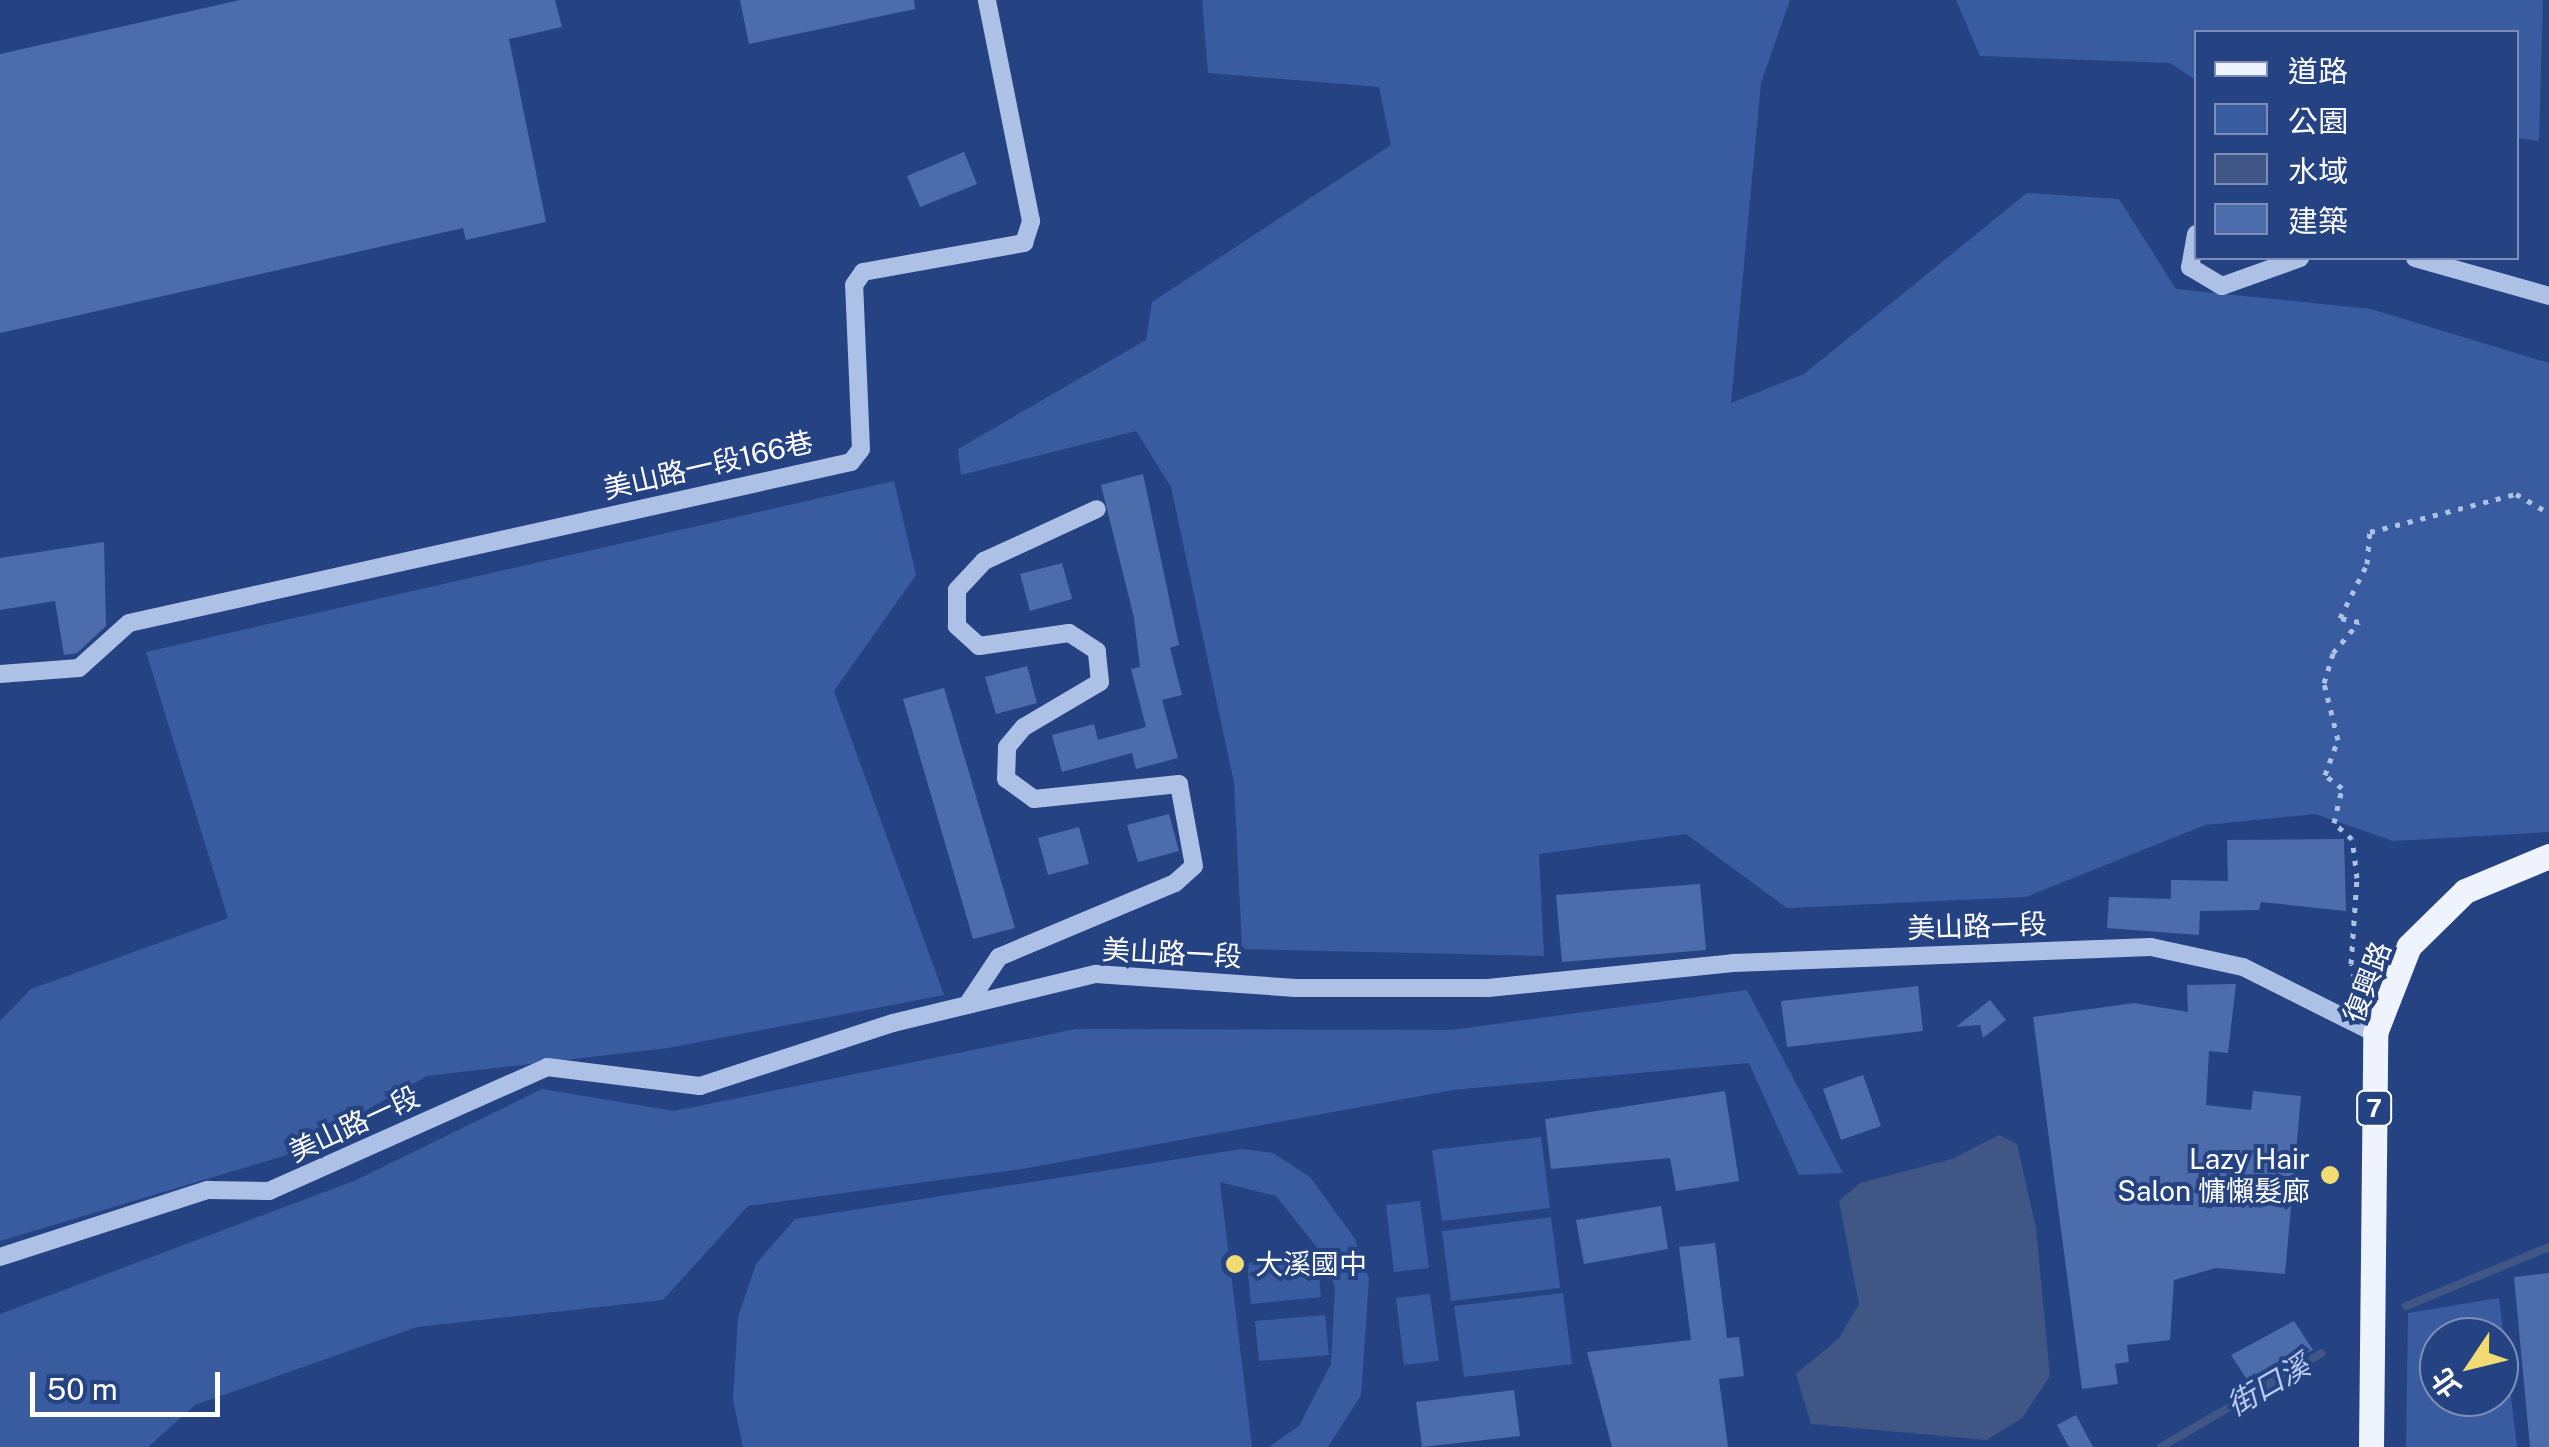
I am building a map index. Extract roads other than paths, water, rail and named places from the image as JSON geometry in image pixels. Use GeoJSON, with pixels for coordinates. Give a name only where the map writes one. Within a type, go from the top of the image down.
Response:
{"type":"FeatureCollection","features":[{"type":"Feature","properties":{"kind":"main road","name":"復興路"},"geometry":{"type":"LineString","coordinates":[[2371,1447],[2375,1033],[2409,946],[2465,891],[2549,856]]}},
{"type":"Feature","properties":{"kind":"street","name":"美山路一段166巷"},"geometry":{"type":"LineString","coordinates":[[0,674],[79,668],[129,623],[850,462],[860,448],[854,285],[863,272],[1024,243],[1028,232],[987,0]]}},
{"type":"Feature","properties":{"kind":"street"},"geometry":{"type":"LineString","coordinates":[[2194,245],[2190,267],[2222,286],[2294,260]]}},
{"type":"Feature","properties":{"kind":"street"},"geometry":{"type":"LineString","coordinates":[[2421,260],[2549,296]]}},
{"type":"Feature","properties":{"kind":"street"},"geometry":{"type":"LineString","coordinates":[[967,1005],[999,957],[1176,883],[1194,866],[1180,784],[1034,799],[1006,779],[1007,748],[1024,727],[1100,682],[1097,651],[1069,633],[979,646],[956,626],[958,590],[984,560],[1097,509]]}},
{"type":"Feature","properties":{"kind":"street","name":"美山路一段"},"geometry":{"type":"LineString","coordinates":[[0,1258],[208,1190],[269,1191],[547,1067],[700,1086],[967,1005],[1096,974],[1296,988],[1488,988],[1732,962],[2151,947],[2243,967],[2375,1033]]}},
{"type":"Feature","properties":{"kind":"water"},"geometry":{"type":"Polygon","coordinates":[[[1999,1135],[2017,1144],[2036,1228],[2050,1376],[2022,1418],[1987,1440],[1811,1424],[1796,1374],[1839,1338],[1859,1304],[1839,1201],[1860,1183],[1952,1159],[1999,1135]]]}},
{"type":"Feature","properties":{"kind":"waterway","name":"街口溪"},"geometry":{"type":"LineString","coordinates":[[2406,1306],[2549,1247]]}},
{"type":"Feature","properties":{"kind":"waterway","name":"街口溪"},"geometry":{"type":"LineString","coordinates":[[2161,1447],[2322,1353]]}},
{"type":"Feature","properties":{"kind":"place","name":"Lazy Hair Salon 慵懶髮廊"},"geometry":{"type":"Point","coordinates":[2330,1175]}},
{"type":"Feature","properties":{"kind":"place","name":"大溪國中"},"geometry":{"type":"Point","coordinates":[1235,1264]}}]}
